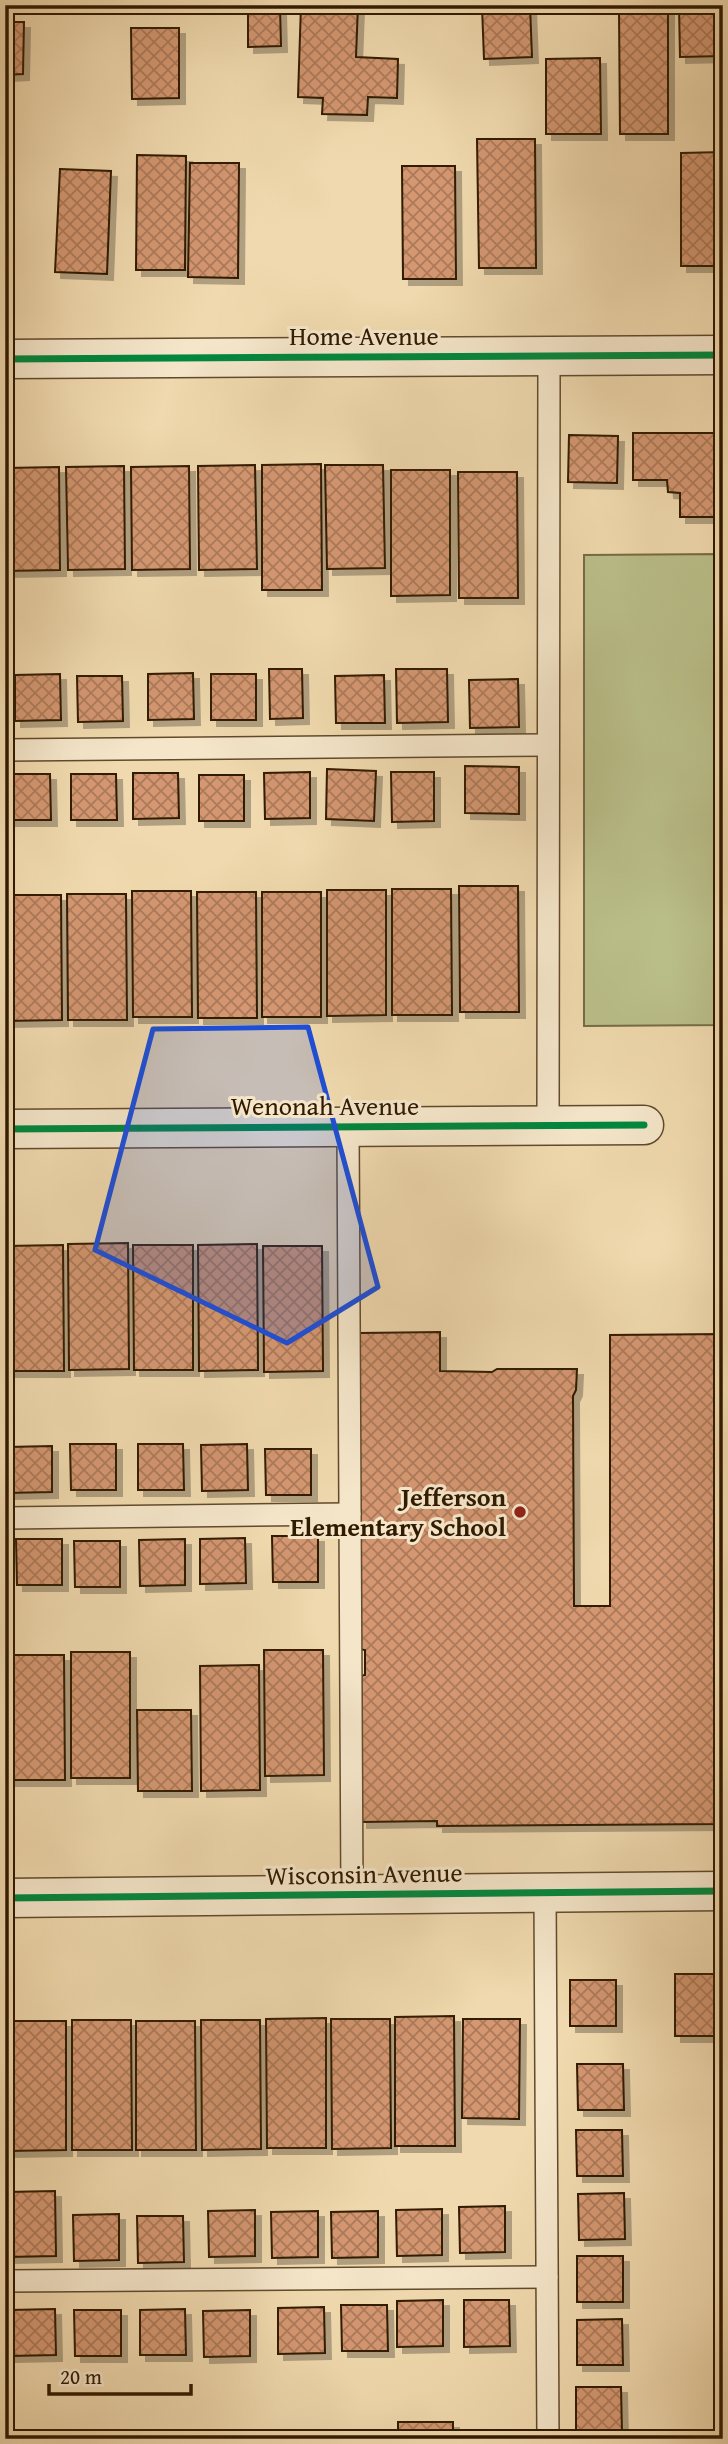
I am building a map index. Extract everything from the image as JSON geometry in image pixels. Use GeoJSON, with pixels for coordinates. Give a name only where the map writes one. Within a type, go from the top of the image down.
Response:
{"type":"FeatureCollection","features":[{"type":"Feature","properties":{"kind":"street","name":"Home Avenue"},"geometry":{"type":"LineString","coordinates":[[5,359],[723,355]]}},
{"type":"Feature","properties":{"kind":"street","name":"Wenonah Avenue"},"geometry":{"type":"LineString","coordinates":[[5,1129],[644,1125]]}},
{"type":"Feature","properties":{"kind":"street","name":"Wisconsin Avenue"},"geometry":{"type":"LineString","coordinates":[[5,1898],[723,1891]]}},
{"type":"Feature","properties":{"kind":"lane"},"geometry":{"type":"LineString","coordinates":[[548,1126],[549,356]]}},
{"type":"Feature","properties":{"kind":"lane"},"geometry":{"type":"LineString","coordinates":[[5,750],[548,745]]}},
{"type":"Feature","properties":{"kind":"lane"},"geometry":{"type":"LineString","coordinates":[[348,1127],[352,1895]]}},
{"type":"Feature","properties":{"kind":"lane"},"geometry":{"type":"LineString","coordinates":[[5,1518],[350,1514]]}},
{"type":"Feature","properties":{"kind":"lane"},"geometry":{"type":"LineString","coordinates":[[545,1893],[548,2439]]}},
{"type":"Feature","properties":{"kind":"lane"},"geometry":{"type":"LineString","coordinates":[[5,2281],[547,2277]]}},
{"type":"Feature","properties":{"kind":"highlighted area"},"geometry":{"type":"Polygon","coordinates":[[[308,1027],[378,1287],[287,1343],[95,1250],[153,1029],[308,1027]]]}},
{"type":"Feature","properties":{"kind":"green space"},"geometry":{"type":"Polygon","coordinates":[[[723,554],[723,1025],[584,1026],[584,555],[723,554]]]}},
{"type":"Feature","properties":{"kind":"building"},"geometry":{"type":"Polygon","coordinates":[[[301,5],[358,5],[356,57],[398,59],[397,98],[368,97],[367,115],[322,114],[323,98],[298,97],[301,5]]]}},
{"type":"Feature","properties":{"kind":"building"},"geometry":{"type":"Polygon","coordinates":[[[530,5],[532,57],[484,59],[482,7],[530,5]]]}},
{"type":"Feature","properties":{"kind":"building"},"geometry":{"type":"Polygon","coordinates":[[[248,7],[280,7],[281,46],[248,47],[248,7]]]}},
{"type":"Feature","properties":{"kind":"building"},"geometry":{"type":"Polygon","coordinates":[[[679,7],[722,7],[723,56],[680,57],[679,7]]]}},
{"type":"Feature","properties":{"kind":"building"},"geometry":{"type":"Polygon","coordinates":[[[619,9],[668,9],[668,134],[620,134],[619,9]]]}},
{"type":"Feature","properties":{"kind":"building"},"geometry":{"type":"Polygon","coordinates":[[[5,22],[24,22],[23,74],[5,75],[5,22]]]}},
{"type":"Feature","properties":{"kind":"building"},"geometry":{"type":"Polygon","coordinates":[[[131,28],[179,28],[179,98],[132,99],[131,28]]]}},
{"type":"Feature","properties":{"kind":"building"},"geometry":{"type":"Polygon","coordinates":[[[600,58],[601,134],[546,134],[546,59],[600,58]]]}},
{"type":"Feature","properties":{"kind":"building"},"geometry":{"type":"Polygon","coordinates":[[[477,139],[535,139],[536,268],[479,268],[477,139]]]}},
{"type":"Feature","properties":{"kind":"building"},"geometry":{"type":"Polygon","coordinates":[[[723,152],[723,266],[681,266],[681,153],[723,152]]]}},
{"type":"Feature","properties":{"kind":"building"},"geometry":{"type":"Polygon","coordinates":[[[137,155],[186,156],[185,270],[136,270],[137,155]]]}},
{"type":"Feature","properties":{"kind":"building"},"geometry":{"type":"Polygon","coordinates":[[[190,163],[239,163],[238,278],[188,277],[190,163]]]}},
{"type":"Feature","properties":{"kind":"building"},"geometry":{"type":"Polygon","coordinates":[[[402,166],[455,166],[456,279],[403,279],[402,166]]]}},
{"type":"Feature","properties":{"kind":"building"},"geometry":{"type":"Polygon","coordinates":[[[60,169],[111,171],[107,274],[55,272],[60,169]]]}},
{"type":"Feature","properties":{"kind":"building"},"geometry":{"type":"Polygon","coordinates":[[[633,433],[723,433],[723,517],[680,517],[680,493],[668,492],[667,480],[633,480],[633,433]]]}},
{"type":"Feature","properties":{"kind":"building"},"geometry":{"type":"Polygon","coordinates":[[[569,435],[618,436],[617,483],[568,482],[569,435]]]}},
{"type":"Feature","properties":{"kind":"building"},"geometry":{"type":"Polygon","coordinates":[[[321,464],[322,590],[262,590],[262,465],[321,464]]]}},
{"type":"Feature","properties":{"kind":"building"},"geometry":{"type":"Polygon","coordinates":[[[255,465],[257,569],[199,570],[198,466],[255,465]]]}},
{"type":"Feature","properties":{"kind":"building"},"geometry":{"type":"Polygon","coordinates":[[[325,465],[383,465],[385,568],[327,569],[325,465]]]}},
{"type":"Feature","properties":{"kind":"building"},"geometry":{"type":"Polygon","coordinates":[[[124,466],[125,569],[68,570],[66,467],[124,466]]]}},
{"type":"Feature","properties":{"kind":"building"},"geometry":{"type":"Polygon","coordinates":[[[189,466],[190,569],[132,570],[131,467],[189,466]]]}},
{"type":"Feature","properties":{"kind":"building"},"geometry":{"type":"Polygon","coordinates":[[[59,467],[60,570],[5,571],[5,468],[59,467]]]}},
{"type":"Feature","properties":{"kind":"building"},"geometry":{"type":"Polygon","coordinates":[[[391,470],[450,470],[450,595],[391,596],[391,470]]]}},
{"type":"Feature","properties":{"kind":"building"},"geometry":{"type":"Polygon","coordinates":[[[458,472],[517,472],[518,598],[459,598],[458,472]]]}},
{"type":"Feature","properties":{"kind":"building"},"geometry":{"type":"Polygon","coordinates":[[[269,669],[302,669],[303,718],[270,719],[269,669]]]}},
{"type":"Feature","properties":{"kind":"building"},"geometry":{"type":"Polygon","coordinates":[[[396,669],[447,669],[448,722],[397,723],[396,669]]]}},
{"type":"Feature","properties":{"kind":"building"},"geometry":{"type":"Polygon","coordinates":[[[193,673],[194,719],[148,720],[148,674],[193,673]]]}},
{"type":"Feature","properties":{"kind":"building"},"geometry":{"type":"Polygon","coordinates":[[[60,674],[61,720],[15,721],[15,675],[60,674]]]}},
{"type":"Feature","properties":{"kind":"building"},"geometry":{"type":"Polygon","coordinates":[[[211,674],[256,674],[256,720],[211,720],[211,674]]]}},
{"type":"Feature","properties":{"kind":"building"},"geometry":{"type":"Polygon","coordinates":[[[384,675],[385,723],[336,723],[335,676],[384,675]]]}},
{"type":"Feature","properties":{"kind":"building"},"geometry":{"type":"Polygon","coordinates":[[[77,676],[122,676],[123,721],[78,722],[77,676]]]}},
{"type":"Feature","properties":{"kind":"building"},"geometry":{"type":"Polygon","coordinates":[[[518,679],[519,727],[470,728],[469,680],[518,679]]]}},
{"type":"Feature","properties":{"kind":"building"},"geometry":{"type":"Polygon","coordinates":[[[465,766],[519,767],[519,814],[465,813],[465,766]]]}},
{"type":"Feature","properties":{"kind":"building"},"geometry":{"type":"Polygon","coordinates":[[[327,769],[376,771],[374,821],[326,819],[327,769]]]}},
{"type":"Feature","properties":{"kind":"building"},"geometry":{"type":"Polygon","coordinates":[[[310,772],[310,818],[265,819],[264,773],[310,772]]]}},
{"type":"Feature","properties":{"kind":"building"},"geometry":{"type":"Polygon","coordinates":[[[391,772],[434,772],[434,821],[392,822],[391,772]]]}},
{"type":"Feature","properties":{"kind":"building"},"geometry":{"type":"Polygon","coordinates":[[[133,773],[178,773],[179,818],[133,819],[133,773]]]}},
{"type":"Feature","properties":{"kind":"building"},"geometry":{"type":"Polygon","coordinates":[[[5,774],[50,774],[51,820],[5,820],[5,774]]]}},
{"type":"Feature","properties":{"kind":"building"},"geometry":{"type":"Polygon","coordinates":[[[71,774],[116,774],[117,820],[71,820],[71,774]]]}},
{"type":"Feature","properties":{"kind":"building"},"geometry":{"type":"Polygon","coordinates":[[[199,775],[244,775],[244,821],[199,821],[199,775]]]}},
{"type":"Feature","properties":{"kind":"building"},"geometry":{"type":"Polygon","coordinates":[[[459,886],[518,886],[519,1012],[460,1012],[459,886]]]}},
{"type":"Feature","properties":{"kind":"building"},"geometry":{"type":"Polygon","coordinates":[[[392,889],[451,889],[452,1015],[392,1015],[392,889]]]}},
{"type":"Feature","properties":{"kind":"building"},"geometry":{"type":"Polygon","coordinates":[[[327,890],[386,890],[386,1015],[327,1016],[327,890]]]}},
{"type":"Feature","properties":{"kind":"building"},"geometry":{"type":"Polygon","coordinates":[[[132,891],[191,891],[192,1017],[133,1017],[132,891]]]}},
{"type":"Feature","properties":{"kind":"building"},"geometry":{"type":"Polygon","coordinates":[[[197,892],[256,892],[257,1018],[198,1018],[197,892]]]}},
{"type":"Feature","properties":{"kind":"building"},"geometry":{"type":"Polygon","coordinates":[[[262,892],[321,892],[321,1017],[262,1017],[262,892]]]}},
{"type":"Feature","properties":{"kind":"building"},"geometry":{"type":"Polygon","coordinates":[[[67,894],[126,894],[127,1020],[68,1020],[67,894]]]}},
{"type":"Feature","properties":{"kind":"building"},"geometry":{"type":"Polygon","coordinates":[[[5,895],[61,895],[62,1020],[5,1021],[5,895]]]}},
{"type":"Feature","properties":{"kind":"building"},"geometry":{"type":"Polygon","coordinates":[[[128,1243],[129,1369],[69,1370],[68,1244],[128,1243]]]}},
{"type":"Feature","properties":{"kind":"building"},"geometry":{"type":"Polygon","coordinates":[[[257,1244],[258,1370],[199,1371],[198,1245],[257,1244]]]}},
{"type":"Feature","properties":{"kind":"building"},"geometry":{"type":"Polygon","coordinates":[[[63,1245],[64,1371],[5,1371],[5,1246],[63,1245]]]}},
{"type":"Feature","properties":{"kind":"building"},"geometry":{"type":"Polygon","coordinates":[[[133,1245],[193,1245],[193,1370],[134,1370],[133,1245]]]}},
{"type":"Feature","properties":{"kind":"building"},"geometry":{"type":"Polygon","coordinates":[[[263,1246],[322,1246],[323,1371],[264,1372],[263,1246]]]}},
{"type":"Feature","properties":{"kind":"building"},"geometry":{"type":"Polygon","coordinates":[[[440,1332],[440,1371],[577,1369],[573,1396],[574,1606],[610,1606],[610,1335],[723,1334],[723,1824],[437,1826],[437,1821],[361,1822],[360,1676],[365,1675],[365,1650],[359,1649],[360,1333],[440,1332]]]}},
{"type":"Feature","properties":{"kind":"building"},"geometry":{"type":"Polygon","coordinates":[[[70,1444],[116,1444],[116,1490],[71,1490],[70,1444]]]}},
{"type":"Feature","properties":{"kind":"building"},"geometry":{"type":"Polygon","coordinates":[[[138,1444],[183,1444],[184,1490],[138,1490],[138,1444]]]}},
{"type":"Feature","properties":{"kind":"building"},"geometry":{"type":"Polygon","coordinates":[[[247,1444],[248,1490],[202,1491],[201,1445],[247,1444]]]}},
{"type":"Feature","properties":{"kind":"building"},"geometry":{"type":"Polygon","coordinates":[[[52,1446],[52,1492],[7,1493],[7,1447],[52,1446]]]}},
{"type":"Feature","properties":{"kind":"building"},"geometry":{"type":"Polygon","coordinates":[[[265,1449],[311,1449],[311,1495],[266,1495],[265,1449]]]}},
{"type":"Feature","properties":{"kind":"building"},"geometry":{"type":"Polygon","coordinates":[[[272,1536],[318,1536],[318,1582],[273,1582],[272,1536]]]}},
{"type":"Feature","properties":{"kind":"building"},"geometry":{"type":"Polygon","coordinates":[[[245,1538],[246,1583],[200,1584],[200,1539],[245,1538]]]}},
{"type":"Feature","properties":{"kind":"building"},"geometry":{"type":"Polygon","coordinates":[[[16,1539],[62,1539],[62,1585],[17,1585],[16,1539]]]}},
{"type":"Feature","properties":{"kind":"building"},"geometry":{"type":"Polygon","coordinates":[[[185,1539],[185,1585],[140,1586],[139,1540],[185,1539]]]}},
{"type":"Feature","properties":{"kind":"building"},"geometry":{"type":"Polygon","coordinates":[[[74,1541],[120,1541],[120,1587],[75,1587],[74,1541]]]}},
{"type":"Feature","properties":{"kind":"building"},"geometry":{"type":"Polygon","coordinates":[[[264,1650],[323,1650],[324,1775],[265,1776],[264,1650]]]}},
{"type":"Feature","properties":{"kind":"building"},"geometry":{"type":"Polygon","coordinates":[[[71,1652],[130,1652],[130,1778],[71,1778],[71,1652]]]}},
{"type":"Feature","properties":{"kind":"building"},"geometry":{"type":"Polygon","coordinates":[[[5,1655],[64,1655],[65,1780],[5,1780],[5,1655]]]}},
{"type":"Feature","properties":{"kind":"building"},"geometry":{"type":"Polygon","coordinates":[[[259,1665],[260,1790],[201,1791],[200,1666],[259,1665]]]}},
{"type":"Feature","properties":{"kind":"building"},"geometry":{"type":"Polygon","coordinates":[[[137,1710],[191,1710],[192,1791],[138,1791],[137,1710]]]}},
{"type":"Feature","properties":{"kind":"building"},"geometry":{"type":"Polygon","coordinates":[[[675,1974],[723,1974],[723,2036],[675,2036],[675,1974]]]}},
{"type":"Feature","properties":{"kind":"building"},"geometry":{"type":"Polygon","coordinates":[[[570,1980],[616,1980],[616,2026],[570,2026],[570,1980]]]}},
{"type":"Feature","properties":{"kind":"building"},"geometry":{"type":"Polygon","coordinates":[[[454,2016],[455,2146],[395,2146],[395,2017],[454,2016]]]}},
{"type":"Feature","properties":{"kind":"building"},"geometry":{"type":"Polygon","coordinates":[[[326,2018],[326,2148],[267,2148],[266,2019],[326,2018]]]}},
{"type":"Feature","properties":{"kind":"building"},"geometry":{"type":"Polygon","coordinates":[[[331,2019],[390,2019],[391,2148],[332,2149],[331,2019]]]}},
{"type":"Feature","properties":{"kind":"building"},"geometry":{"type":"Polygon","coordinates":[[[463,2019],[520,2019],[519,2119],[462,2118],[463,2019]]]}},
{"type":"Feature","properties":{"kind":"building"},"geometry":{"type":"Polygon","coordinates":[[[72,2020],[131,2020],[132,2150],[72,2150],[72,2020]]]}},
{"type":"Feature","properties":{"kind":"building"},"geometry":{"type":"Polygon","coordinates":[[[201,2020],[260,2020],[261,2149],[202,2150],[201,2020]]]}},
{"type":"Feature","properties":{"kind":"building"},"geometry":{"type":"Polygon","coordinates":[[[6,2021],[66,2021],[66,2150],[7,2151],[6,2021]]]}},
{"type":"Feature","properties":{"kind":"building"},"geometry":{"type":"Polygon","coordinates":[[[136,2021],[195,2021],[196,2150],[136,2150],[136,2021]]]}},
{"type":"Feature","properties":{"kind":"building"},"geometry":{"type":"Polygon","coordinates":[[[717,2055],[723,2055],[723,2109],[717,2109],[717,2055]]]}},
{"type":"Feature","properties":{"kind":"building"},"geometry":{"type":"Polygon","coordinates":[[[577,2064],[623,2064],[624,2110],[578,2110],[577,2064]]]}},
{"type":"Feature","properties":{"kind":"building"},"geometry":{"type":"Polygon","coordinates":[[[717,2120],[723,2120],[723,2174],[717,2174],[717,2120]]]}},
{"type":"Feature","properties":{"kind":"building"},"geometry":{"type":"Polygon","coordinates":[[[576,2130],[622,2130],[623,2176],[577,2176],[576,2130]]]}},
{"type":"Feature","properties":{"kind":"building"},"geometry":{"type":"Polygon","coordinates":[[[718,2185],[723,2185],[723,2238],[718,2238],[718,2185]]]}},
{"type":"Feature","properties":{"kind":"building"},"geometry":{"type":"Polygon","coordinates":[[[55,2191],[56,2256],[7,2257],[5,2192],[55,2191]]]}},
{"type":"Feature","properties":{"kind":"building"},"geometry":{"type":"Polygon","coordinates":[[[624,2193],[625,2239],[579,2240],[578,2194],[624,2193]]]}},
{"type":"Feature","properties":{"kind":"building"},"geometry":{"type":"Polygon","coordinates":[[[505,2206],[505,2252],[460,2253],[459,2207],[505,2206]]]}},
{"type":"Feature","properties":{"kind":"building"},"geometry":{"type":"Polygon","coordinates":[[[442,2209],[442,2255],[397,2256],[396,2210],[442,2209]]]}},
{"type":"Feature","properties":{"kind":"building"},"geometry":{"type":"Polygon","coordinates":[[[255,2210],[255,2256],[209,2257],[208,2211],[255,2210]]]}},
{"type":"Feature","properties":{"kind":"building"},"geometry":{"type":"Polygon","coordinates":[[[318,2211],[318,2257],[272,2258],[271,2212],[318,2211]]]}},
{"type":"Feature","properties":{"kind":"building"},"geometry":{"type":"Polygon","coordinates":[[[378,2211],[378,2257],[332,2258],[331,2212],[378,2211]]]}},
{"type":"Feature","properties":{"kind":"building"},"geometry":{"type":"Polygon","coordinates":[[[119,2214],[119,2260],[74,2261],[73,2215],[119,2214]]]}},
{"type":"Feature","properties":{"kind":"building"},"geometry":{"type":"Polygon","coordinates":[[[137,2216],[183,2216],[184,2262],[138,2263],[137,2216]]]}},
{"type":"Feature","properties":{"kind":"building"},"geometry":{"type":"Polygon","coordinates":[[[718,2248],[723,2248],[723,2302],[718,2302],[718,2248]]]}},
{"type":"Feature","properties":{"kind":"building"},"geometry":{"type":"Polygon","coordinates":[[[577,2256],[623,2256],[623,2302],[577,2302],[577,2256]]]}},
{"type":"Feature","properties":{"kind":"building"},"geometry":{"type":"Polygon","coordinates":[[[443,2300],[443,2346],[397,2347],[397,2301],[443,2300]]]}},
{"type":"Feature","properties":{"kind":"building"},"geometry":{"type":"Polygon","coordinates":[[[464,2300],[509,2300],[510,2346],[464,2347],[464,2300]]]}},
{"type":"Feature","properties":{"kind":"building"},"geometry":{"type":"Polygon","coordinates":[[[341,2305],[387,2305],[388,2351],[342,2351],[341,2305]]]}},
{"type":"Feature","properties":{"kind":"building"},"geometry":{"type":"Polygon","coordinates":[[[324,2307],[325,2353],[278,2354],[278,2308],[324,2307]]]}},
{"type":"Feature","properties":{"kind":"building"},"geometry":{"type":"Polygon","coordinates":[[[55,2309],[56,2355],[10,2356],[10,2310],[55,2309]]]}},
{"type":"Feature","properties":{"kind":"building"},"geometry":{"type":"Polygon","coordinates":[[[185,2309],[186,2355],[140,2355],[140,2310],[185,2309]]]}},
{"type":"Feature","properties":{"kind":"building"},"geometry":{"type":"Polygon","coordinates":[[[74,2310],[121,2310],[121,2356],[75,2356],[74,2310]]]}},
{"type":"Feature","properties":{"kind":"building"},"geometry":{"type":"Polygon","coordinates":[[[250,2310],[250,2356],[204,2357],[203,2311],[250,2310]]]}},
{"type":"Feature","properties":{"kind":"building"},"geometry":{"type":"Polygon","coordinates":[[[718,2314],[723,2314],[723,2368],[718,2368],[718,2314]]]}},
{"type":"Feature","properties":{"kind":"building"},"geometry":{"type":"Polygon","coordinates":[[[622,2319],[623,2365],[577,2365],[577,2320],[622,2319]]]}},
{"type":"Feature","properties":{"kind":"building"},"geometry":{"type":"Polygon","coordinates":[[[718,2380],[723,2380],[723,2433],[718,2433],[718,2380]]]}},
{"type":"Feature","properties":{"kind":"building"},"geometry":{"type":"Polygon","coordinates":[[[576,2387],[621,2387],[622,2433],[576,2433],[576,2387]]]}},
{"type":"Feature","properties":{"kind":"building"},"geometry":{"type":"Polygon","coordinates":[[[398,2422],[453,2422],[453,2439],[398,2439],[398,2422]]]}},
{"type":"Feature","properties":{"kind":"building"},"geometry":{"type":"Polygon","coordinates":[[[390,2435],[390,2439],[334,2439],[334,2436],[390,2435]]]}},
{"type":"Feature","properties":{"kind":"building"},"geometry":{"type":"Polygon","coordinates":[[[516,2436],[516,2439],[464,2439],[464,2437],[516,2436]]]}},
{"type":"Feature","properties":{"kind":"building"},"geometry":{"type":"Polygon","coordinates":[[[65,2437],[65,2439],[10,2439],[65,2437]]]}},
{"type":"Feature","properties":{"kind":"building"},"geometry":{"type":"Polygon","coordinates":[[[130,2437],[130,2439],[74,2439],[130,2437]]]}},
{"type":"Feature","properties":{"kind":"building"},"geometry":{"type":"Polygon","coordinates":[[[260,2437],[260,2439],[204,2439],[260,2437]]]}},
{"type":"Feature","properties":{"kind":"building"},"geometry":{"type":"Polygon","coordinates":[[[325,2437],[325,2439],[270,2439],[325,2437]]]}},
{"type":"Feature","properties":{"kind":"cycle path"},"geometry":{"type":"LineString","coordinates":[[5,359],[723,355]]}},
{"type":"Feature","properties":{"kind":"cycle path"},"geometry":{"type":"LineString","coordinates":[[5,1129],[644,1125]]}},
{"type":"Feature","properties":{"kind":"cycle path"},"geometry":{"type":"LineString","coordinates":[[5,1898],[723,1891]]}},
{"type":"Feature","properties":{"kind":"place","name":"Jefferson Elementary School"},"geometry":{"type":"Point","coordinates":[520,1512]}}]}
